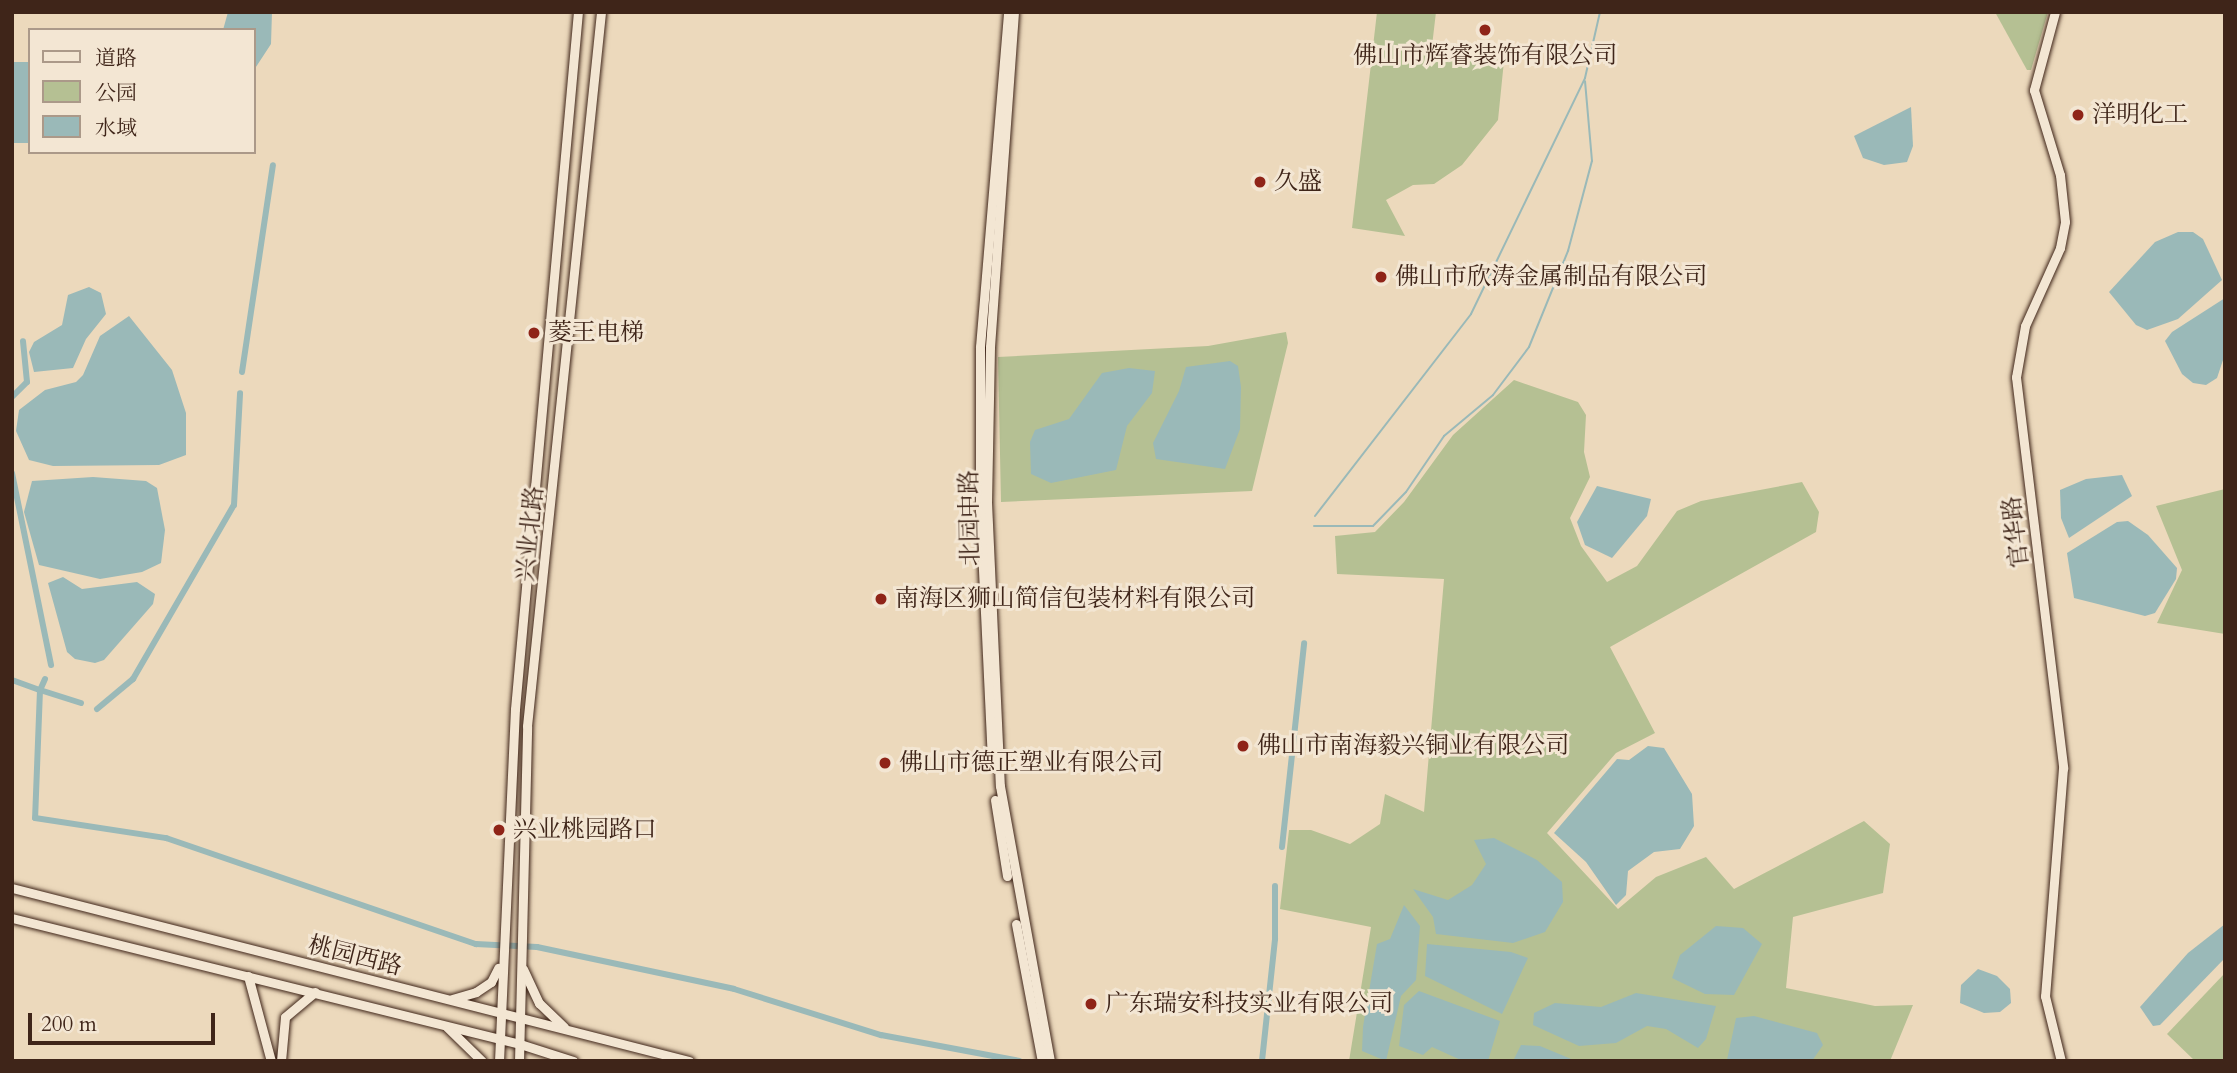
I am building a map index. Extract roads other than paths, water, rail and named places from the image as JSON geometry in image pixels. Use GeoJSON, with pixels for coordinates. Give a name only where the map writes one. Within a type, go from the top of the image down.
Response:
{"type":"FeatureCollection","features":[{"type":"Feature","properties":{"kind":"main road","name":"兴业北路"},"geometry":{"type":"LineString","coordinates":[[499,1061],[501,963],[517,683],[578,12]]}},
{"type":"Feature","properties":{"kind":"main road","name":"兴业北路"},"geometry":{"type":"LineString","coordinates":[[519,1061],[527,726],[601,12]]}},
{"type":"Feature","properties":{"kind":"main road","name":"北园中路"},"geometry":{"type":"LineString","coordinates":[[1008,12],[980,347],[981,536],[997,820],[1042,1061]]}},
{"type":"Feature","properties":{"kind":"main road","name":"北园中路"},"geometry":{"type":"LineString","coordinates":[[1014,12],[990,347],[987,502],[1000,786],[1050,1061]]}},
{"type":"Feature","properties":{"kind":"main road","name":"官华路"},"geometry":{"type":"LineString","coordinates":[[2055,12],[2034,90],[2060,175],[2065,222],[2060,248],[2025,326],[2017,377],[2063,768],[2045,996],[2061,1061]]}},
{"type":"Feature","properties":{"kind":"main road","name":"桃园西路"},"geometry":{"type":"LineString","coordinates":[[12,888],[689,1061]]}},
{"type":"Feature","properties":{"kind":"main road","name":"桃园西路"},"geometry":{"type":"LineString","coordinates":[[12,918],[520,1044],[573,1061]]}},
{"type":"Feature","properties":{"kind":"main road"},"geometry":{"type":"LineString","coordinates":[[520,962],[539,1003],[569,1030]]}},
{"type":"Feature","properties":{"kind":"main road"},"geometry":{"type":"LineString","coordinates":[[449,1000],[476,992],[491,982],[501,963]]}},
{"type":"Feature","properties":{"kind":"main road"},"geometry":{"type":"LineString","coordinates":[[248,976],[271,1061]]}},
{"type":"Feature","properties":{"kind":"main road"},"geometry":{"type":"LineString","coordinates":[[281,1061],[285,1017],[314,992]]}},
{"type":"Feature","properties":{"kind":"main road"},"geometry":{"type":"LineString","coordinates":[[446,1026],[482,1061]]}},
{"type":"Feature","properties":{"kind":"water"},"geometry":{"type":"Polygon","coordinates":[[[228,12],[272,12],[271,44],[256,67],[256,28],[224,28],[228,12]]]}},
{"type":"Feature","properties":{"kind":"water"},"geometry":{"type":"Polygon","coordinates":[[[12,62],[28,62],[28,143],[12,143],[12,62]]]}},
{"type":"Feature","properties":{"kind":"water"},"geometry":{"type":"Polygon","coordinates":[[[1911,107],[1913,146],[1907,162],[1884,165],[1863,158],[1854,136],[1911,107]]]}},
{"type":"Feature","properties":{"kind":"water"},"geometry":{"type":"Polygon","coordinates":[[[2178,232],[2193,232],[2203,239],[2222,280],[2178,319],[2147,330],[2136,325],[2109,292],[2155,242],[2178,232]]]}},
{"type":"Feature","properties":{"kind":"water"},"geometry":{"type":"Polygon","coordinates":[[[89,287],[101,293],[106,314],[86,339],[73,368],[34,372],[29,352],[34,342],[62,325],[68,295],[89,287]]]}},
{"type":"Feature","properties":{"kind":"water"},"geometry":{"type":"Polygon","coordinates":[[[2225,298],[2225,354],[2217,378],[2206,385],[2193,383],[2182,374],[2165,341],[2172,332],[2225,298]]]}},
{"type":"Feature","properties":{"kind":"water"},"geometry":{"type":"Polygon","coordinates":[[[129,316],[172,370],[186,413],[186,455],[159,465],[53,466],[29,460],[16,431],[19,410],[45,390],[76,382],[83,375],[100,336],[129,316]]]}},
{"type":"Feature","properties":{"kind":"water"},"geometry":{"type":"Polygon","coordinates":[[[1230,361],[1238,366],[1241,387],[1240,429],[1225,469],[1156,459],[1153,443],[1179,391],[1186,367],[1230,361]]]}},
{"type":"Feature","properties":{"kind":"water"},"geometry":{"type":"Polygon","coordinates":[[[1129,368],[1155,371],[1152,393],[1127,426],[1116,470],[1051,483],[1031,474],[1030,442],[1035,430],[1069,419],[1102,373],[1129,368]]]}},
{"type":"Feature","properties":{"kind":"water"},"geometry":{"type":"Polygon","coordinates":[[[2122,475],[2132,496],[2069,538],[2061,518],[2060,490],[2086,479],[2122,475]]]}},
{"type":"Feature","properties":{"kind":"water"},"geometry":{"type":"Polygon","coordinates":[[[93,477],[146,481],[157,488],[165,530],[161,563],[142,572],[100,579],[39,565],[24,512],[32,481],[93,477]]]}},
{"type":"Feature","properties":{"kind":"water"},"geometry":{"type":"Polygon","coordinates":[[[1597,486],[1651,499],[1647,516],[1612,558],[1585,545],[1577,522],[1597,486]]]}},
{"type":"Feature","properties":{"kind":"water"},"geometry":{"type":"Polygon","coordinates":[[[2128,521],[2148,535],[2177,568],[2176,579],[2155,613],[2145,616],[2074,598],[2067,553],[2117,522],[2128,521]]]}},
{"type":"Feature","properties":{"kind":"water"},"geometry":{"type":"Polygon","coordinates":[[[63,577],[82,589],[137,582],[155,594],[153,604],[104,660],[95,663],[75,659],[67,652],[48,583],[63,577]]]}},
{"type":"Feature","properties":{"kind":"water"},"geometry":{"type":"Polygon","coordinates":[[[1648,746],[1664,748],[1692,794],[1694,826],[1680,849],[1654,852],[1628,871],[1626,895],[1616,905],[1586,862],[1554,833],[1617,759],[1629,760],[1648,746]]]}},
{"type":"Feature","properties":{"kind":"water"},"geometry":{"type":"Polygon","coordinates":[[[1494,838],[1537,860],[1562,882],[1563,902],[1545,932],[1513,943],[1436,934],[1433,917],[1413,889],[1448,900],[1472,885],[1486,864],[1474,840],[1494,838]]]}},
{"type":"Feature","properties":{"kind":"water"},"geometry":{"type":"Polygon","coordinates":[[[1404,905],[1420,926],[1416,980],[1401,996],[1386,1061],[1362,1051],[1363,1027],[1377,944],[1390,939],[1404,905]]]}},
{"type":"Feature","properties":{"kind":"water"},"geometry":{"type":"Polygon","coordinates":[[[2225,924],[2225,958],[2160,1025],[2153,1026],[2140,1007],[2188,953],[2225,924]]]}},
{"type":"Feature","properties":{"kind":"water"},"geometry":{"type":"Polygon","coordinates":[[[1716,926],[1743,928],[1762,944],[1734,995],[1705,994],[1672,978],[1680,955],[1716,926]]]}},
{"type":"Feature","properties":{"kind":"water"},"geometry":{"type":"Polygon","coordinates":[[[1427,944],[1511,952],[1528,958],[1502,1014],[1425,976],[1427,944]]]}},
{"type":"Feature","properties":{"kind":"water"},"geometry":{"type":"Polygon","coordinates":[[[1978,969],[1997,976],[2010,989],[2011,1003],[2000,1012],[1984,1013],[1960,1003],[1961,985],[1978,969]]]}},
{"type":"Feature","properties":{"kind":"water"},"geometry":{"type":"Polygon","coordinates":[[[1419,991],[1500,1021],[1488,1061],[1463,1061],[1432,1047],[1423,1055],[1399,1046],[1404,1005],[1419,991]]]}},
{"type":"Feature","properties":{"kind":"water"},"geometry":{"type":"Polygon","coordinates":[[[1636,993],[1716,1006],[1706,1039],[1698,1048],[1666,1029],[1647,1026],[1616,1043],[1579,1046],[1533,1025],[1534,1013],[1555,1003],[1601,1007],[1636,993]]]}},
{"type":"Feature","properties":{"kind":"water"},"geometry":{"type":"Polygon","coordinates":[[[1754,1016],[1817,1033],[1823,1045],[1812,1061],[1727,1060],[1736,1018],[1754,1016]]]}},
{"type":"Feature","properties":{"kind":"water"},"geometry":{"type":"Polygon","coordinates":[[[1521,1045],[1540,1046],[1576,1061],[1513,1061],[1521,1045]]]}},
{"type":"Feature","properties":{"kind":"waterway"},"geometry":{"type":"LineString","coordinates":[[1315,516],[1471,314],[1585,78],[1600,12]]}},
{"type":"Feature","properties":{"kind":"waterway"},"geometry":{"type":"LineString","coordinates":[[1314,526],[1373,526],[1406,492],[1444,436],[1493,395],[1529,347],[1568,251],[1592,161],[1585,81]]}},
{"type":"Feature","properties":{"kind":"waterway"},"geometry":{"type":"LineString","coordinates":[[242,372],[273,165]]}},
{"type":"Feature","properties":{"kind":"waterway"},"geometry":{"type":"LineString","coordinates":[[12,397],[27,382],[23,341]]}},
{"type":"Feature","properties":{"kind":"waterway"},"geometry":{"type":"LineString","coordinates":[[97,709],[133,679],[234,505],[240,393]]}},
{"type":"Feature","properties":{"kind":"waterway"},"geometry":{"type":"LineString","coordinates":[[12,473],[51,665]]}},
{"type":"Feature","properties":{"kind":"waterway"},"geometry":{"type":"LineString","coordinates":[[1282,847],[1304,643]]}},
{"type":"Feature","properties":{"kind":"waterway"},"geometry":{"type":"LineString","coordinates":[[45,679],[40,690],[81,703]]}},
{"type":"Feature","properties":{"kind":"waterway"},"geometry":{"type":"LineString","coordinates":[[12,680],[40,690],[35,818],[166,838],[476,944],[537,947],[734,989],[881,1035],[1020,1061]]}},
{"type":"Feature","properties":{"kind":"waterway"},"geometry":{"type":"LineString","coordinates":[[1262,1061],[1275,939],[1275,886]]}},
{"type":"Feature","properties":{"kind":"place","name":"佛山市辉睿装饰有限公司"},"geometry":{"type":"Point","coordinates":[1485,30]}},
{"type":"Feature","properties":{"kind":"place","name":"洋明化工"},"geometry":{"type":"Point","coordinates":[2078,115]}},
{"type":"Feature","properties":{"kind":"place","name":"久盛"},"geometry":{"type":"Point","coordinates":[1260,182]}},
{"type":"Feature","properties":{"kind":"place","name":"佛山市欣涛金属制品有限公司"},"geometry":{"type":"Point","coordinates":[1381,277]}},
{"type":"Feature","properties":{"kind":"place","name":"菱王电梯"},"geometry":{"type":"Point","coordinates":[534,333]}},
{"type":"Feature","properties":{"kind":"place","name":"南海区狮山简信包装材料有限公司"},"geometry":{"type":"Point","coordinates":[881,599]}},
{"type":"Feature","properties":{"kind":"place","name":"佛山市南海毅兴铜业有限公司"},"geometry":{"type":"Point","coordinates":[1243,746]}},
{"type":"Feature","properties":{"kind":"place","name":"佛山市德正塑业有限公司"},"geometry":{"type":"Point","coordinates":[885,763]}},
{"type":"Feature","properties":{"kind":"place","name":"兴业桃园路口"},"geometry":{"type":"Point","coordinates":[499,830]}},
{"type":"Feature","properties":{"kind":"place","name":"广东瑞安科技实业有限公司"},"geometry":{"type":"Point","coordinates":[1091,1004]}}]}
